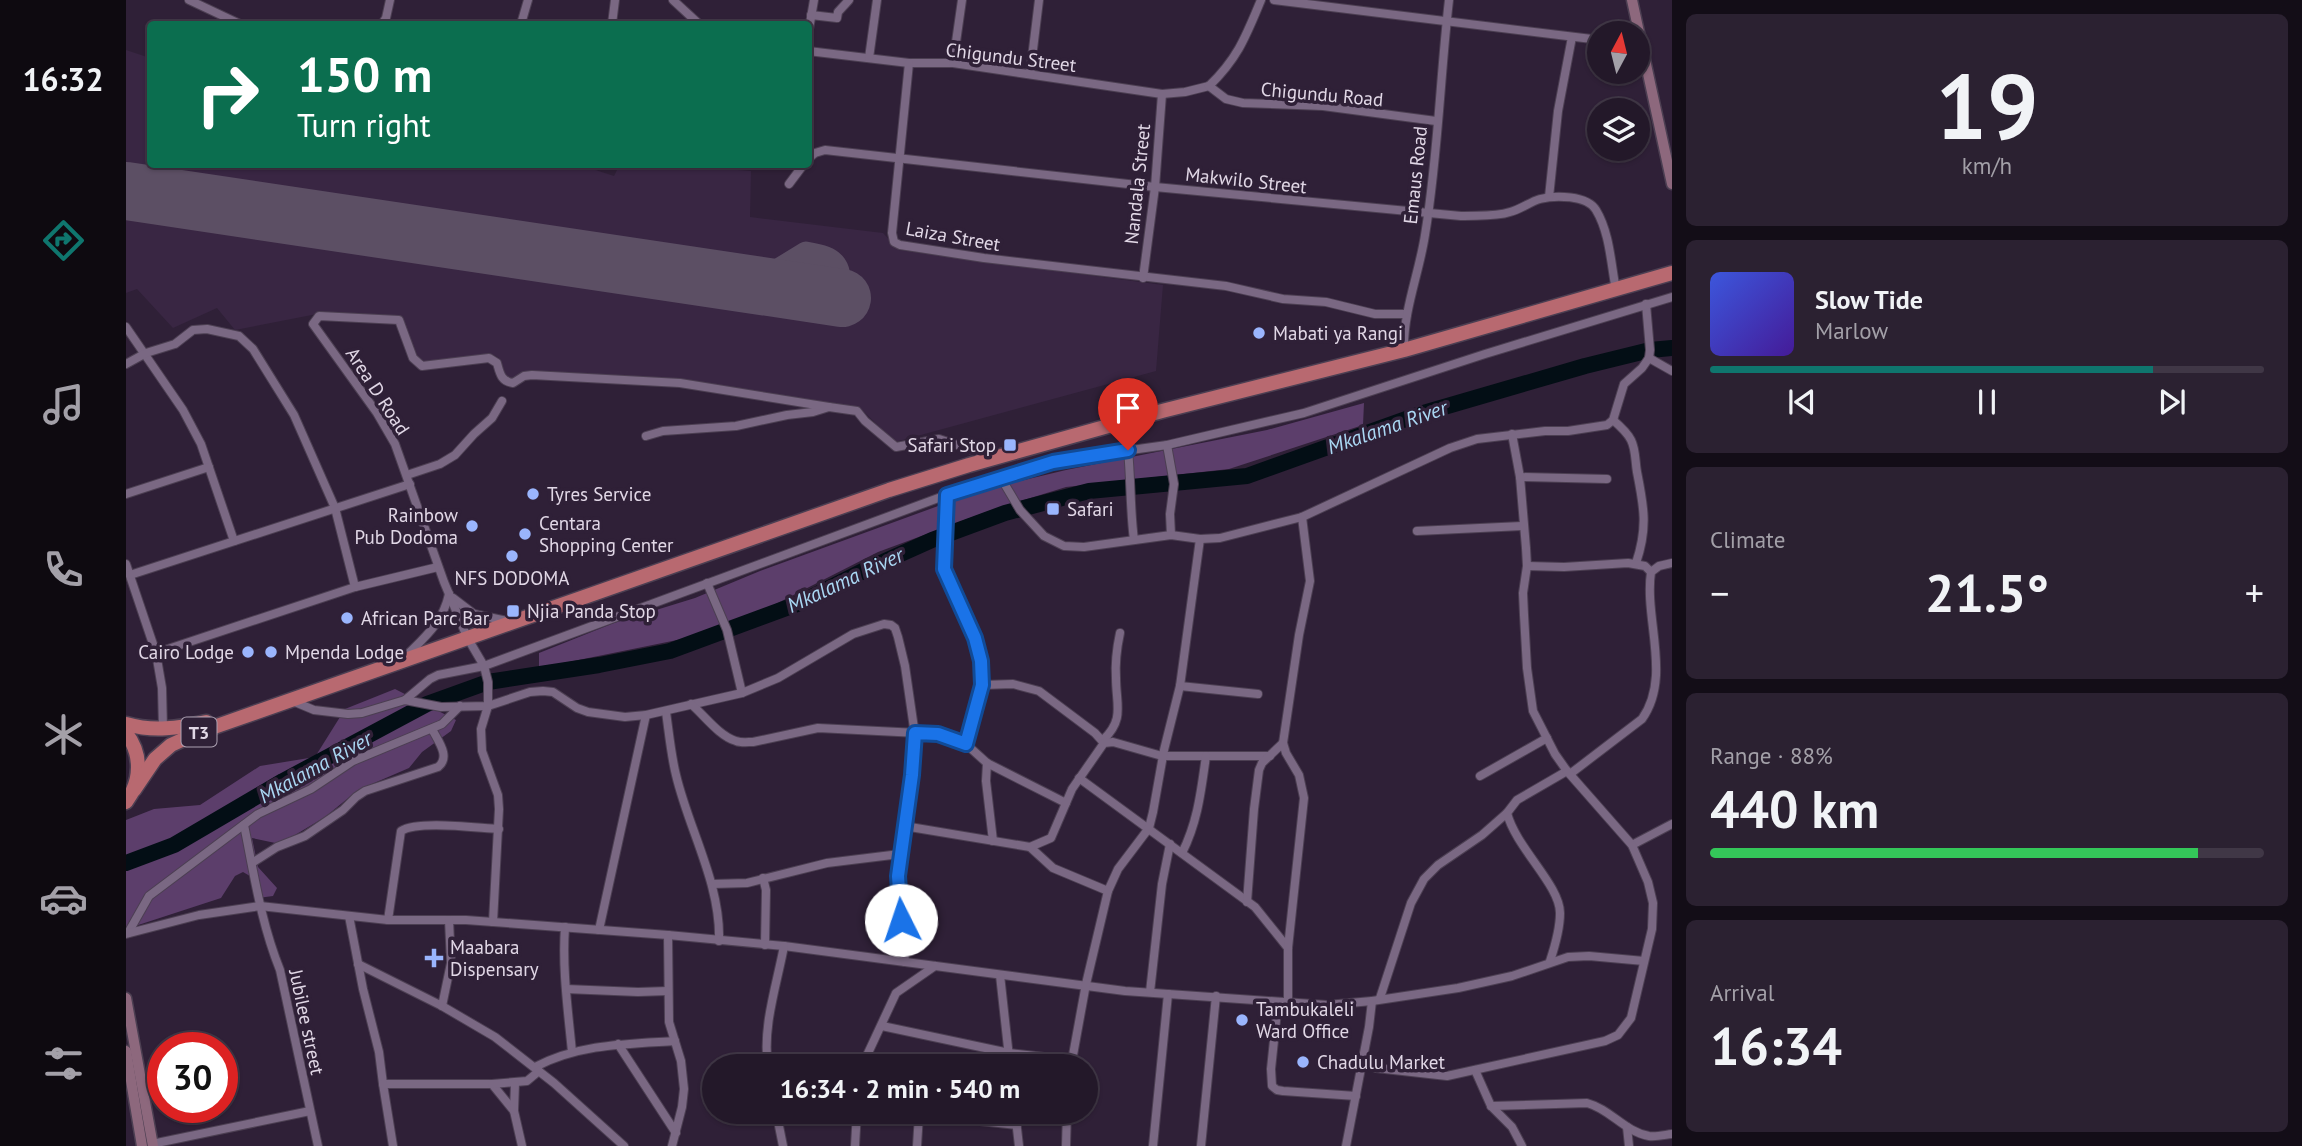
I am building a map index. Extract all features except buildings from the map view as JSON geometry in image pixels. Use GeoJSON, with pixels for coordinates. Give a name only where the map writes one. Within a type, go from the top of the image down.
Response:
{"type":"FeatureCollection","features":[{"type":"Feature","properties":{"kind":"highway","name":"T3"},"geometry":{"type":"LineString","coordinates":[[130,796],[155,759],[171,745],[285,701],[889,490],[993,457],[1404,350],[1672,273]]}},
{"type":"Feature","properties":{"kind":"highway","name":"T3"},"geometry":{"type":"LineString","coordinates":[[126,724],[163,729],[181,728],[285,701]]}},
{"type":"Feature","properties":{"kind":"highway","name":"T3"},"geometry":{"type":"LineString","coordinates":[[126,733],[138,757],[138,774],[130,796]]}},
{"type":"Feature","properties":{"kind":"main road"},"geometry":{"type":"LineString","coordinates":[[1632,0],[1636,21]]}},
{"type":"Feature","properties":{"kind":"main road"},"geometry":{"type":"LineString","coordinates":[[1649,84],[1672,184]]}},
{"type":"Feature","properties":{"kind":"main road"},"geometry":{"type":"LineString","coordinates":[[126,998],[144,1145]]}},
{"type":"Feature","properties":{"kind":"main road"},"geometry":{"type":"LineString","coordinates":[[126,1051],[144,1145]]}},
{"type":"Feature","properties":{"kind":"street"},"geometry":{"type":"LineString","coordinates":[[189,0],[234,21]]}},
{"type":"Feature","properties":{"kind":"street"},"geometry":{"type":"LineString","coordinates":[[384,21],[390,0]]}},
{"type":"Feature","properties":{"kind":"street"},"geometry":{"type":"LineString","coordinates":[[522,21],[528,0]]}},
{"type":"Feature","properties":{"kind":"street"},"geometry":{"type":"LineString","coordinates":[[612,21],[615,0]]}},
{"type":"Feature","properties":{"kind":"street"},"geometry":{"type":"LineString","coordinates":[[810,21],[814,0]]}},
{"type":"Feature","properties":{"kind":"street"},"geometry":{"type":"LineString","coordinates":[[811,15],[837,18],[838,12],[849,0]]}},
{"type":"Feature","properties":{"kind":"street"},"geometry":{"type":"LineString","coordinates":[[869,58],[877,0]]}},
{"type":"Feature","properties":{"kind":"street"},"geometry":{"type":"LineString","coordinates":[[953,62],[962,0]]}},
{"type":"Feature","properties":{"kind":"street"},"geometry":{"type":"LineString","coordinates":[[1030,74],[1039,0]]}},
{"type":"Feature","properties":{"kind":"street"},"geometry":{"type":"LineString","coordinates":[[1209,86],[1221,75],[1242,46],[1261,0]]}},
{"type":"Feature","properties":{"kind":"street"},"geometry":{"type":"LineString","coordinates":[[1274,0],[1587,39]]}},
{"type":"Feature","properties":{"kind":"street","name":"Emaus Road"},"geometry":{"type":"LineString","coordinates":[[1404,350],[1403,332],[1421,257],[1434,172],[1436,121],[1450,0]]}},
{"type":"Feature","properties":{"kind":"street"},"geometry":{"type":"LineString","coordinates":[[676,1],[696,21]]}},
{"type":"Feature","properties":{"kind":"street"},"geometry":{"type":"LineString","coordinates":[[1549,197],[1558,111],[1572,37]]}},
{"type":"Feature","properties":{"kind":"street","name":"Chigundu Street"},"geometry":{"type":"LineString","coordinates":[[812,51],[909,63],[953,62],[1162,94],[1209,86]]}},
{"type":"Feature","properties":{"kind":"street","name":"Laiza Street"},"geometry":{"type":"LineString","coordinates":[[909,63],[892,233],[894,242],[984,258],[1226,286],[1283,299],[1326,302],[1375,314],[1407,314]]}},
{"type":"Feature","properties":{"kind":"street","name":"Chigundu Road"},"geometry":{"type":"LineString","coordinates":[[1209,86],[1226,99],[1243,103],[1323,106],[1436,121]]}},
{"type":"Feature","properties":{"kind":"street","name":"Nandala Street"},"geometry":{"type":"LineString","coordinates":[[1143,278],[1155,187],[1162,94]]}},
{"type":"Feature","properties":{"kind":"street","name":"Makwilo Street"},"geometry":{"type":"LineString","coordinates":[[812,156],[825,150],[1155,187],[1461,216],[1508,213],[1549,197],[1580,200],[1588,202],[1596,210],[1606,235],[1616,290]]}},
{"type":"Feature","properties":{"kind":"street"},"geometry":{"type":"LineString","coordinates":[[789,184],[801,168]]}},
{"type":"Feature","properties":{"kind":"street"},"geometry":{"type":"LineString","coordinates":[[285,701],[314,710],[362,713],[405,700],[438,675],[484,666],[947,495],[1066,459],[1167,445],[1304,413],[1672,297]]}},
{"type":"Feature","properties":{"kind":"street"},"geometry":{"type":"LineString","coordinates":[[1001,478],[1020,510],[1044,536],[1064,546],[1084,547],[1171,535],[1200,539],[1220,538],[1302,517],[1450,448],[1477,439],[1601,428],[1613,420],[1624,384],[1649,358],[1646,304]]}},
{"type":"Feature","properties":{"kind":"street","name":"Area D Road"},"geometry":{"type":"LineString","coordinates":[[484,666],[467,637],[449,594],[409,480],[386,427],[313,324],[319,316],[399,320],[413,358],[422,366],[489,358],[497,363],[500,376],[505,382],[513,383],[532,374],[680,383],[830,407]]}},
{"type":"Feature","properties":{"kind":"street"},"geometry":{"type":"LineString","coordinates":[[126,327],[183,410],[201,444],[234,541]]}},
{"type":"Feature","properties":{"kind":"street"},"geometry":{"type":"LineString","coordinates":[[126,364],[146,353],[175,344],[193,330],[207,329],[239,336],[253,349],[294,415],[335,508],[355,587]]}},
{"type":"Feature","properties":{"kind":"street"},"geometry":{"type":"LineString","coordinates":[[1649,358],[1672,371]]}},
{"type":"Feature","properties":{"kind":"street"},"geometry":{"type":"LineString","coordinates":[[130,575],[335,508],[409,480],[455,455],[492,418],[502,401]]}},
{"type":"Feature","properties":{"kind":"street"},"geometry":{"type":"LineString","coordinates":[[646,436],[663,431],[736,426],[830,407],[857,411],[896,447],[939,439],[993,457]]}},
{"type":"Feature","properties":{"kind":"street"},"geometry":{"type":"LineString","coordinates":[[1613,420],[1623,428],[1633,443],[1643,493],[1644,522],[1641,550],[1636,564]]}},
{"type":"Feature","properties":{"kind":"street"},"geometry":{"type":"LineString","coordinates":[[1362,1064],[1376,1069],[1447,1076],[1605,1041],[1618,1035],[1631,1018],[1652,929],[1653,903],[1648,882],[1632,845],[1568,773],[1533,711],[1523,593],[1527,566],[1520,477],[1512,434]]}},
{"type":"Feature","properties":{"kind":"street"},"geometry":{"type":"LineString","coordinates":[[1167,445],[1174,484],[1170,514],[1171,535]]}},
{"type":"Feature","properties":{"kind":"street"},"geometry":{"type":"LineString","coordinates":[[1128,450],[1134,540]]}},
{"type":"Feature","properties":{"kind":"street"},"geometry":{"type":"LineString","coordinates":[[126,494],[209,467]]}},
{"type":"Feature","properties":{"kind":"street"},"geometry":{"type":"LineString","coordinates":[[1520,477],[1607,479]]}},
{"type":"Feature","properties":{"kind":"street"},"geometry":{"type":"LineString","coordinates":[[947,495],[944,569],[979,650],[982,685],[966,744]]}},
{"type":"Feature","properties":{"kind":"street"},"geometry":{"type":"LineString","coordinates":[[1288,1001],[1288,948],[1304,798],[1299,775],[1283,743],[1298,635],[1309,592],[1302,517]]}},
{"type":"Feature","properties":{"kind":"street"},"geometry":{"type":"LineString","coordinates":[[1417,531],[1522,526]]}},
{"type":"Feature","properties":{"kind":"street"},"geometry":{"type":"LineString","coordinates":[[1073,1054],[1108,891],[1118,869],[1149,828],[1162,756],[1180,686],[1200,539]]}},
{"type":"Feature","properties":{"kind":"street"},"geometry":{"type":"LineString","coordinates":[[126,564],[156,653],[162,688],[163,729]]}},
{"type":"Feature","properties":{"kind":"street"},"geometry":{"type":"LineString","coordinates":[[1651,572],[1659,566],[1672,564]]}},
{"type":"Feature","properties":{"kind":"street"},"geometry":{"type":"LineString","coordinates":[[1346,1146],[1376,1000],[1411,903],[1424,879],[1438,865],[1476,840],[1507,813],[1517,800],[1568,773],[1642,719],[1649,709],[1655,691],[1651,572],[1645,566],[1527,566]]}},
{"type":"Feature","properties":{"kind":"street"},"geometry":{"type":"LineString","coordinates":[[156,653],[355,587],[438,567]]}},
{"type":"Feature","properties":{"kind":"street"},"geometry":{"type":"LineString","coordinates":[[707,583],[727,630],[742,693]]}},
{"type":"Feature","properties":{"kind":"street"},"geometry":{"type":"LineString","coordinates":[[401,660],[437,624],[449,594],[474,614],[513,622]]}},
{"type":"Feature","properties":{"kind":"street"},"geometry":{"type":"LineString","coordinates":[[405,700],[440,707],[488,706],[530,692],[543,691],[553,692],[576,708],[588,712],[625,717],[666,712],[742,693],[778,678],[853,634],[884,624],[891,625],[895,628],[905,666],[915,733],[912,775],[900,853],[899,898],[905,962]]}},
{"type":"Feature","properties":{"kind":"street"},"geometry":{"type":"LineString","coordinates":[[904,826],[1030,847],[1051,838],[1079,778],[1118,719],[1115,678],[1121,633]]}},
{"type":"Feature","properties":{"kind":"street"},"geometry":{"type":"LineString","coordinates":[[484,666],[488,682],[488,706],[481,729],[482,751],[498,795],[499,829],[493,922]]}},
{"type":"Feature","properties":{"kind":"street"},"geometry":{"type":"LineString","coordinates":[[982,685],[1013,684],[1039,691],[1103,741],[1162,756],[1270,756]]}},
{"type":"Feature","properties":{"kind":"street"},"geometry":{"type":"LineString","coordinates":[[1180,686],[1258,694]]}},
{"type":"Feature","properties":{"kind":"street"},"geometry":{"type":"LineString","coordinates":[[691,704],[723,733],[734,741],[742,742],[818,728],[938,734],[966,744],[987,763],[1066,803]]}},
{"type":"Feature","properties":{"kind":"street"},"geometry":{"type":"LineString","coordinates":[[127,933],[149,896],[258,814],[311,789],[353,761],[442,724],[460,706]]}},
{"type":"Feature","properties":{"kind":"street"},"geometry":{"type":"LineString","coordinates":[[666,712],[675,774],[712,884],[718,913],[719,942]]}},
{"type":"Feature","properties":{"kind":"street"},"geometry":{"type":"LineString","coordinates":[[598,930],[646,715]]}},
{"type":"Feature","properties":{"kind":"street"},"geometry":{"type":"LineString","coordinates":[[252,863],[278,847],[305,836],[344,810],[365,791],[438,767],[445,757],[432,729]]}},
{"type":"Feature","properties":{"kind":"street"},"geometry":{"type":"LineString","coordinates":[[1480,776],[1547,738]]}},
{"type":"Feature","properties":{"kind":"street"},"geometry":{"type":"LineString","coordinates":[[1247,902],[1259,770],[1262,763],[1283,743]]}},
{"type":"Feature","properties":{"kind":"street"},"geometry":{"type":"LineString","coordinates":[[1182,853],[1196,819],[1206,756]]}},
{"type":"Feature","properties":{"kind":"street"},"geometry":{"type":"LineString","coordinates":[[987,763],[986,781],[993,841]]}},
{"type":"Feature","properties":{"kind":"street"},"geometry":{"type":"LineString","coordinates":[[1079,778],[1255,907],[1288,948]]}},
{"type":"Feature","properties":{"kind":"street"},"geometry":{"type":"LineString","coordinates":[[1507,813],[1515,836],[1557,896],[1560,913],[1550,961]]}},
{"type":"Feature","properties":{"kind":"street"},"geometry":{"type":"LineString","coordinates":[[1632,845],[1672,824]]}},
{"type":"Feature","properties":{"kind":"street","name":"Jubilee street"},"geometry":{"type":"LineString","coordinates":[[244,825],[260,906],[280,970],[318,1146]]}},
{"type":"Feature","properties":{"kind":"street"},"geometry":{"type":"LineString","coordinates":[[388,920],[401,831],[407,827],[442,826],[499,829]]}},
{"type":"Feature","properties":{"kind":"street"},"geometry":{"type":"LineString","coordinates":[[1150,992],[1162,884],[1170,844]]}},
{"type":"Feature","properties":{"kind":"street"},"geometry":{"type":"LineString","coordinates":[[1030,847],[1053,868],[1108,891]]}},
{"type":"Feature","properties":{"kind":"street"},"geometry":{"type":"LineString","coordinates":[[712,884],[747,883],[827,863],[900,853]]}},
{"type":"Feature","properties":{"kind":"street"},"geometry":{"type":"LineString","coordinates":[[763,878],[766,890],[765,945]]}},
{"type":"Feature","properties":{"kind":"street"},"geometry":{"type":"LineString","coordinates":[[127,933],[199,915],[260,906],[388,920],[493,922],[668,935],[719,942],[784,946],[1125,991],[1327,1004],[1376,1000],[1471,985],[1512,976],[1568,957],[1590,956],[1644,961]]}},
{"type":"Feature","properties":{"kind":"street"},"geometry":{"type":"LineString","coordinates":[[349,916],[379,1052],[393,1146]]}},
{"type":"Feature","properties":{"kind":"street"},"geometry":{"type":"LineString","coordinates":[[442,1006],[451,963],[449,920]]}},
{"type":"Feature","properties":{"kind":"street"},"geometry":{"type":"LineString","coordinates":[[565,927],[566,1002],[572,1052]]}},
{"type":"Feature","properties":{"kind":"street"},"geometry":{"type":"LineString","coordinates":[[668,935],[669,1022],[681,1061],[684,1089],[672,1146]]}},
{"type":"Feature","properties":{"kind":"street"},"geometry":{"type":"LineString","coordinates":[[767,1054],[768,1031],[784,946]]}},
{"type":"Feature","properties":{"kind":"street"},"geometry":{"type":"LineString","coordinates":[[358,964],[442,1006],[495,1037],[537,1069],[624,1146]]}},
{"type":"Feature","properties":{"kind":"street"},"geometry":{"type":"LineString","coordinates":[[868,1054],[896,993],[935,966]]}},
{"type":"Feature","properties":{"kind":"street"},"geometry":{"type":"LineString","coordinates":[[882,1026],[1009,1054],[1000,975]]}},
{"type":"Feature","properties":{"kind":"street"},"geometry":{"type":"LineString","coordinates":[[566,989],[668,991]]}},
{"type":"Feature","properties":{"kind":"street"},"geometry":{"type":"LineString","coordinates":[[1153,1146],[1168,994]]}},
{"type":"Feature","properties":{"kind":"street"},"geometry":{"type":"LineString","coordinates":[[1201,1146],[1216,996]]}},
{"type":"Feature","properties":{"kind":"street"},"geometry":{"type":"LineString","coordinates":[[1278,1002],[1272,1086],[1283,1091],[1356,1096]]}},
{"type":"Feature","properties":{"kind":"street"},"geometry":{"type":"LineString","coordinates":[[383,1084],[515,1083],[527,1081],[537,1069],[572,1052],[618,1044],[675,1041]]}},
{"type":"Feature","properties":{"kind":"street"},"geometry":{"type":"LineString","coordinates":[[618,1044],[676,1133]]}},
{"type":"Feature","properties":{"kind":"street"},"geometry":{"type":"LineString","coordinates":[[1475,1070],[1491,1106],[1512,1127],[1522,1146]]}},
{"type":"Feature","properties":{"kind":"street"},"geometry":{"type":"LineString","coordinates":[[515,1083],[514,1111],[522,1146]]}},
{"type":"Feature","properties":{"kind":"street"},"geometry":{"type":"LineString","coordinates":[[492,1084],[514,1111]]}},
{"type":"Feature","properties":{"kind":"street"},"geometry":{"type":"LineString","coordinates":[[1491,1106],[1587,1103],[1601,1107],[1627,1127],[1648,1136],[1672,1134]]}},
{"type":"Feature","properties":{"kind":"street"},"geometry":{"type":"LineString","coordinates":[[144,1145],[310,1111]]}},
{"type":"Feature","properties":{"kind":"street"},"geometry":{"type":"LineString","coordinates":[[778,1124],[783,1146]]}},
{"type":"Feature","properties":{"kind":"street"},"geometry":{"type":"LineString","coordinates":[[855,1146],[856,1124]]}},
{"type":"Feature","properties":{"kind":"street"},"geometry":{"type":"LineString","coordinates":[[917,1146],[918,1124]]}},
{"type":"Feature","properties":{"kind":"street"},"geometry":{"type":"LineString","coordinates":[[1008,1124],[1017,1125],[1019,1146]]}},
{"type":"Feature","properties":{"kind":"street"},"geometry":{"type":"LineString","coordinates":[[1066,1146],[1067,1124]]}},
{"type":"Feature","properties":{"kind":"street"},"geometry":{"type":"LineString","coordinates":[[1627,1127],[1629,1146]]}},
{"type":"Feature","properties":{"kind":"shaded area"},"geometry":{"type":"Polygon","coordinates":[[[126,50],[147,57],[147,168],[589,168],[614,176],[618,168],[713,168],[751,171],[750,217],[883,233],[899,250],[1163,285],[1156,371],[895,442],[861,409],[672,379],[524,371],[511,379],[503,376],[499,358],[494,355],[422,362],[401,317],[322,313],[235,330],[217,308],[173,328],[137,289],[126,293],[126,50]]]}},
{"type":"Feature","properties":{"kind":"shaded area"},"geometry":{"type":"Polygon","coordinates":[[[1364,403],[1363,425],[1229,469],[1066,487],[989,511],[878,552],[762,611],[682,639],[539,668],[539,653],[614,623],[695,598],[760,571],[982,490],[1066,470],[1267,430],[1364,403]]]}},
{"type":"Feature","properties":{"kind":"shaded area"},"geometry":{"type":"Polygon","coordinates":[[[395,689],[456,720],[451,731],[422,752],[409,768],[358,790],[325,817],[280,844],[252,838],[258,867],[277,888],[273,896],[258,898],[255,879],[243,872],[235,876],[221,898],[126,929],[126,820],[154,809],[200,805],[260,766],[315,757],[345,709],[395,689]]]}},
{"type":"Feature","properties":{"kind":"waterway","name":"Mkalama River"},"geometry":{"type":"LineString","coordinates":[[126,863],[174,845],[283,781],[427,704],[488,682],[670,651],[800,603],[932,540],[1005,513],[1089,491],[1247,476],[1420,414],[1585,366],[1650,350],[1672,348]]}},
{"type":"Feature","properties":{"kind":"taxiway"},"geometry":{"type":"LineString","coordinates":[[754,285],[806,253],[825,258],[835,265],[839,278],[839,297]]}},
{"type":"Feature","properties":{"kind":"runway"},"geometry":{"type":"LineString","coordinates":[[126,191],[842,298]]}},
{"type":"Feature","properties":{"kind":"place","name":"Mabati ya Rangi"},"geometry":{"type":"Point","coordinates":[1259,333]}},
{"type":"Feature","properties":{"kind":"place","name":"Safari Stop"},"geometry":{"type":"Point","coordinates":[1010,445]}},
{"type":"Feature","properties":{"kind":"place","name":"Tyres Service"},"geometry":{"type":"Point","coordinates":[533,494]}},
{"type":"Feature","properties":{"kind":"place","name":"Safari"},"geometry":{"type":"Point","coordinates":[1053,509]}},
{"type":"Feature","properties":{"kind":"place","name":"Rainbow Pub Dodoma"},"geometry":{"type":"Point","coordinates":[472,526]}},
{"type":"Feature","properties":{"kind":"place","name":"Centara Shopping Center"},"geometry":{"type":"Point","coordinates":[525,534]}},
{"type":"Feature","properties":{"kind":"place","name":"NFS DODOMA"},"geometry":{"type":"Point","coordinates":[512,556]}},
{"type":"Feature","properties":{"kind":"place","name":"Njia Panda Stop"},"geometry":{"type":"Point","coordinates":[513,611]}},
{"type":"Feature","properties":{"kind":"place","name":"African Parc Bar"},"geometry":{"type":"Point","coordinates":[347,618]}},
{"type":"Feature","properties":{"kind":"place","name":"Cairo Lodge"},"geometry":{"type":"Point","coordinates":[248,652]}},
{"type":"Feature","properties":{"kind":"place","name":"Mpenda Lodge"},"geometry":{"type":"Point","coordinates":[271,652]}},
{"type":"Feature","properties":{"kind":"place","name":"Maabara Dispensary"},"geometry":{"type":"Point","coordinates":[434,958]}},
{"type":"Feature","properties":{"kind":"place","name":"Tambukaleli Ward Office"},"geometry":{"type":"Point","coordinates":[1242,1020]}},
{"type":"Feature","properties":{"kind":"place","name":"Chadulu Market"},"geometry":{"type":"Point","coordinates":[1303,1062]}},
{"type":"Feature","properties":{"kind":"route"},"geometry":{"type":"LineString","coordinates":[[901,920],[898,876],[915,733],[938,734],[966,744],[982,685],[981,661],[975,638],[945,576],[943,562],[947,495],[1053,462],[1128,450]]}}]}
